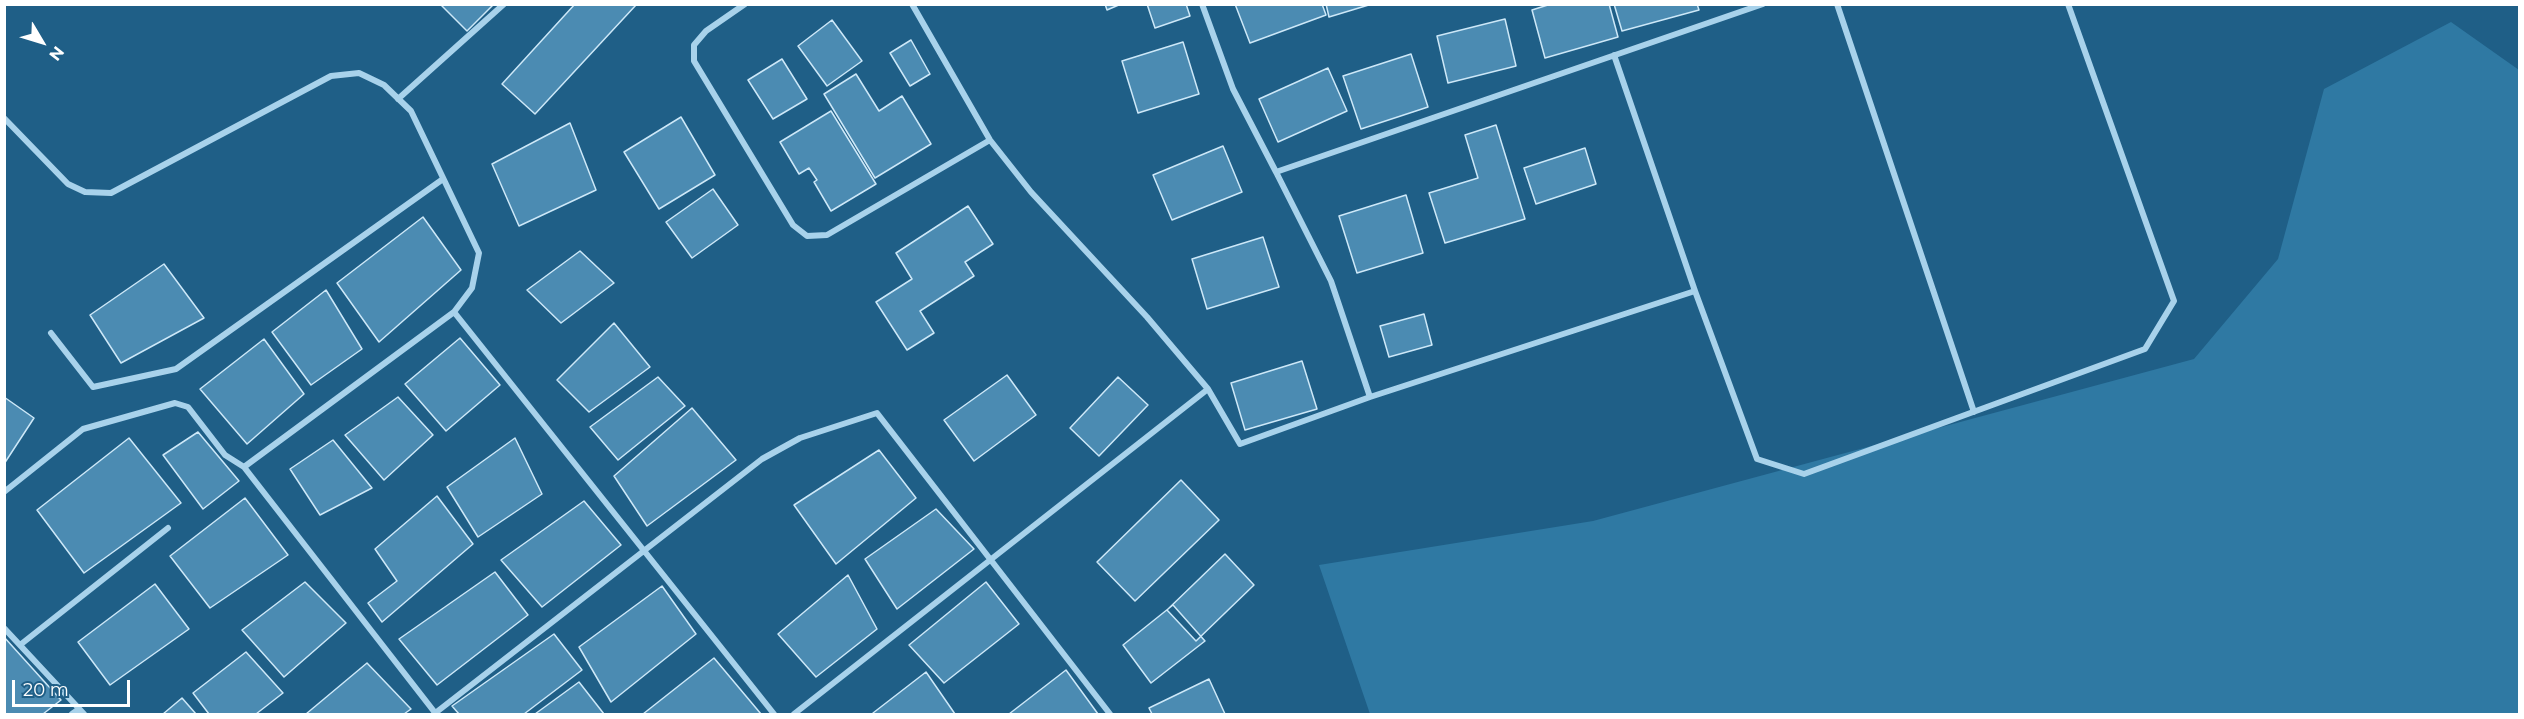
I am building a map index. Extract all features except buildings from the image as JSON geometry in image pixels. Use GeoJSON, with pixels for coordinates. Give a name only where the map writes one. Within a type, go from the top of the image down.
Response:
{"type":"FeatureCollection","features":[{"type":"Feature","properties":{"kind":"street"},"geometry":{"type":"LineString","coordinates":[[398,99],[504,4]]}},
{"type":"Feature","properties":{"kind":"street"},"geometry":{"type":"LineString","coordinates":[[745,4],[706,31],[694,45],[694,61],[793,225],[807,236],[827,235],[990,140]]}},
{"type":"Feature","properties":{"kind":"street"},"geometry":{"type":"LineString","coordinates":[[912,4],[990,140],[1031,192],[1147,317],[1208,389],[1240,444],[1370,397],[1695,291]]}},
{"type":"Feature","properties":{"kind":"street"},"geometry":{"type":"LineString","coordinates":[[1202,4],[1233,89],[1331,281],[1370,397]]}},
{"type":"Feature","properties":{"kind":"street"},"geometry":{"type":"LineString","coordinates":[[1276,172],[1763,4]]}},
{"type":"Feature","properties":{"kind":"street"},"geometry":{"type":"LineString","coordinates":[[1837,4],[1974,412]]}},
{"type":"Feature","properties":{"kind":"street"},"geometry":{"type":"LineString","coordinates":[[1614,55],[1695,291],[1757,459],[1804,474],[2145,349],[2174,301],[2068,4]]}},
{"type":"Feature","properties":{"kind":"street"},"geometry":{"type":"LineString","coordinates":[[4,118],[68,184],[85,192],[111,193],[331,76],[359,73],[384,86],[411,111],[479,254],[472,288],[454,312],[244,467]]}},
{"type":"Feature","properties":{"kind":"street"},"geometry":{"type":"LineString","coordinates":[[51,333],[93,387],[176,369],[443,178]]}},
{"type":"Feature","properties":{"kind":"street"},"geometry":{"type":"LineString","coordinates":[[454,312],[774,714]]}},
{"type":"Feature","properties":{"kind":"street"},"geometry":{"type":"LineString","coordinates":[[794,714],[1208,389]]}},
{"type":"Feature","properties":{"kind":"street"},"geometry":{"type":"LineString","coordinates":[[4,492],[83,429],[175,403],[188,408],[225,455],[244,467],[435,714],[762,459],[800,438],[877,413],[1110,714]]}},
{"type":"Feature","properties":{"kind":"street"},"geometry":{"type":"LineString","coordinates":[[20,645],[168,528]]}},
{"type":"Feature","properties":{"kind":"street"},"geometry":{"type":"LineString","coordinates":[[4,628],[82,712]]}},
{"type":"Feature","properties":{"kind":"street"},"geometry":{"type":"LineString","coordinates":[[72,714],[82,712]]}},
{"type":"Feature","properties":{"kind":"shaded area"},"geometry":{"type":"Polygon","coordinates":[[[2451,22],[2519,70],[2519,714],[1370,714],[1319,565],[1593,521],[2194,359],[2278,259],[2324,89],[2451,22]]]}}]}
